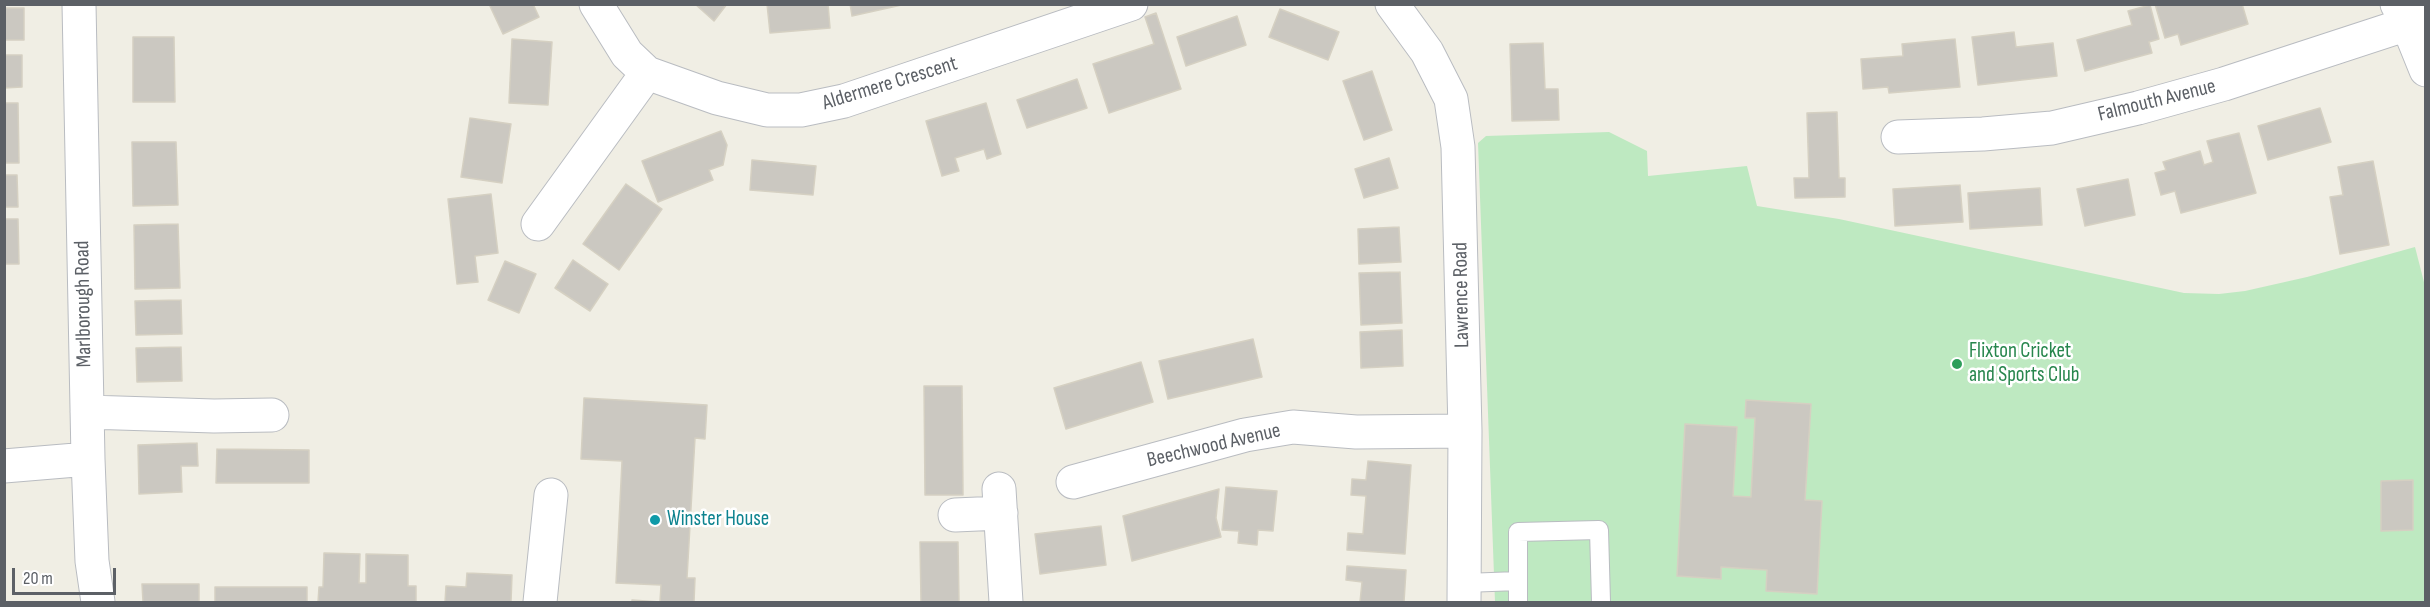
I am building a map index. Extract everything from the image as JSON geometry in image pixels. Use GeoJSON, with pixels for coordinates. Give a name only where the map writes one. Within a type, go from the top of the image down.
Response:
{"type":"FeatureCollection","features":[{"type":"Feature","properties":{"kind":"street","name":"Marlborough Road"},"geometry":{"type":"LineString","coordinates":[[79,4],[88,459],[92,561],[98,603]]}},
{"type":"Feature","properties":{"kind":"street","name":"Aldermere Crescent"},"geometry":{"type":"LineString","coordinates":[[596,4],[627,54],[646,73],[717,98],[767,110],[801,110],[844,101],[1131,4]]}},
{"type":"Feature","properties":{"kind":"street","name":"Lawrence Road"},"geometry":{"type":"LineString","coordinates":[[1392,4],[1427,52],[1451,99],[1458,147],[1465,431],[1465,593]]}},
{"type":"Feature","properties":{"kind":"street"},"geometry":{"type":"LineString","coordinates":[[2410,15],[2426,70]]}},
{"type":"Feature","properties":{"kind":"street","name":"Falmouth Avenue"},"geometry":{"type":"LineString","coordinates":[[1898,137],[1994,133],[2052,128],[2073,123],[2224,84],[2410,15]]}},
{"type":"Feature","properties":{"kind":"street"},"geometry":{"type":"LineString","coordinates":[[538,224],[646,73]]}},
{"type":"Feature","properties":{"kind":"street"},"geometry":{"type":"LineString","coordinates":[[87,412],[214,416],[272,415]]}},
{"type":"Feature","properties":{"kind":"street","name":"Beechwood Avenue"},"geometry":{"type":"LineString","coordinates":[[1073,482],[1245,435],[1293,427],[1356,432],[1465,431]]}},
{"type":"Feature","properties":{"kind":"street"},"geometry":{"type":"LineString","coordinates":[[4,466],[88,459]]}},
{"type":"Feature","properties":{"kind":"street"},"geometry":{"type":"LineString","coordinates":[[540,603],[551,495]]}},
{"type":"Feature","properties":{"kind":"street"},"geometry":{"type":"LineString","coordinates":[[955,515],[1000,501],[1006,603]]}},
{"type":"Feature","properties":{"kind":"lane"},"geometry":{"type":"LineString","coordinates":[[1518,603],[1518,532],[1599,530],[1601,603]]}},
{"type":"Feature","properties":{"kind":"lane"},"geometry":{"type":"LineString","coordinates":[[1465,593],[1518,581]]}},
{"type":"Feature","properties":{"kind":"green space","name":"Flixton Cricket and Sports Club"},"geometry":{"type":"Polygon","coordinates":[[[1609,132],[1647,151],[1648,176],[1747,166],[1757,206],[1839,219],[2184,293],[2219,294],[2245,291],[2307,277],[2415,247],[2425,286],[2425,602],[1495,602],[1478,143],[1486,136],[1609,132]]]}},
{"type":"Feature","properties":{"kind":"building"},"geometry":{"type":"Polygon","coordinates":[[[489,4],[533,4],[539,17],[503,34],[489,4]]]}},
{"type":"Feature","properties":{"kind":"building"},"geometry":{"type":"Polygon","coordinates":[[[695,4],[727,4],[714,21],[695,4]]]}},
{"type":"Feature","properties":{"kind":"building"},"geometry":{"type":"Polygon","coordinates":[[[767,4],[828,4],[830,28],[770,33],[767,4]]]}},
{"type":"Feature","properties":{"kind":"building"},"geometry":{"type":"Polygon","coordinates":[[[850,4],[906,4],[852,16],[850,4]]]}},
{"type":"Feature","properties":{"kind":"building"},"geometry":{"type":"Polygon","coordinates":[[[2155,4],[2242,4],[2248,24],[2181,45],[2178,34],[2165,38],[2155,4]]]}},
{"type":"Feature","properties":{"kind":"building"},"geometry":{"type":"Polygon","coordinates":[[[2150,5],[2159,39],[2149,42],[2152,53],[2085,71],[2077,40],[2132,25],[2128,11],[2150,5]]]}},
{"type":"Feature","properties":{"kind":"building"},"geometry":{"type":"Polygon","coordinates":[[[4,8],[24,8],[24,40],[4,40],[4,8]]]}},
{"type":"Feature","properties":{"kind":"building"},"geometry":{"type":"Polygon","coordinates":[[[1280,9],[1339,32],[1328,60],[1269,37],[1280,9]]]}},
{"type":"Feature","properties":{"kind":"building"},"geometry":{"type":"Polygon","coordinates":[[[1156,13],[1181,89],[1109,113],[1093,64],[1154,44],[1145,17],[1156,13]]]}},
{"type":"Feature","properties":{"kind":"building"},"geometry":{"type":"Polygon","coordinates":[[[1237,16],[1246,45],[1186,66],[1177,37],[1237,16]]]}},
{"type":"Feature","properties":{"kind":"building"},"geometry":{"type":"Polygon","coordinates":[[[2014,32],[2016,47],[2053,43],[2057,76],[1978,85],[1972,37],[2014,32]]]}},
{"type":"Feature","properties":{"kind":"building"},"geometry":{"type":"Polygon","coordinates":[[[133,37],[174,37],[175,102],[133,102],[133,37]]]}},
{"type":"Feature","properties":{"kind":"building"},"geometry":{"type":"Polygon","coordinates":[[[512,39],[552,42],[548,105],[509,103],[512,39]]]}},
{"type":"Feature","properties":{"kind":"building"},"geometry":{"type":"Polygon","coordinates":[[[1955,39],[1960,87],[1889,93],[1888,87],[1863,89],[1861,59],[1903,56],[1902,44],[1955,39]]]}},
{"type":"Feature","properties":{"kind":"building"},"geometry":{"type":"Polygon","coordinates":[[[1543,43],[1545,89],[1558,89],[1559,120],[1512,121],[1510,44],[1543,43]]]}},
{"type":"Feature","properties":{"kind":"building"},"geometry":{"type":"Polygon","coordinates":[[[4,55],[22,55],[22,87],[4,88],[4,55]]]}},
{"type":"Feature","properties":{"kind":"building"},"geometry":{"type":"Polygon","coordinates":[[[1372,71],[1392,130],[1364,140],[1343,81],[1372,71]]]}},
{"type":"Feature","properties":{"kind":"building"},"geometry":{"type":"Polygon","coordinates":[[[1077,79],[1087,108],[1027,128],[1017,100],[1077,79]]]}},
{"type":"Feature","properties":{"kind":"building"},"geometry":{"type":"Polygon","coordinates":[[[4,103],[18,103],[19,163],[4,163],[4,103]]]}},
{"type":"Feature","properties":{"kind":"building"},"geometry":{"type":"Polygon","coordinates":[[[986,103],[1001,154],[987,159],[984,149],[955,158],[959,171],[942,176],[926,121],[986,103]]]}},
{"type":"Feature","properties":{"kind":"building"},"geometry":{"type":"Polygon","coordinates":[[[2320,108],[2331,142],[2268,160],[2258,126],[2320,108]]]}},
{"type":"Feature","properties":{"kind":"building"},"geometry":{"type":"Polygon","coordinates":[[[1837,112],[1839,178],[1845,178],[1845,197],[1795,198],[1794,178],[1809,178],[1807,113],[1837,112]]]}},
{"type":"Feature","properties":{"kind":"building"},"geometry":{"type":"Polygon","coordinates":[[[470,118],[511,124],[502,183],[461,177],[470,118]]]}},
{"type":"Feature","properties":{"kind":"building"},"geometry":{"type":"Polygon","coordinates":[[[721,131],[727,145],[723,165],[709,170],[713,180],[658,202],[642,161],[721,131]]]}},
{"type":"Feature","properties":{"kind":"building"},"geometry":{"type":"Polygon","coordinates":[[[2239,133],[2256,193],[2181,213],[2175,191],[2161,195],[2155,173],[2166,170],[2163,162],[2200,151],[2204,165],[2213,162],[2207,141],[2239,133]]]}},
{"type":"Feature","properties":{"kind":"building"},"geometry":{"type":"Polygon","coordinates":[[[132,142],[176,142],[178,205],[133,206],[132,142]]]}},
{"type":"Feature","properties":{"kind":"building"},"geometry":{"type":"Polygon","coordinates":[[[1389,158],[1398,188],[1364,198],[1355,169],[1389,158]]]}},
{"type":"Feature","properties":{"kind":"building"},"geometry":{"type":"Polygon","coordinates":[[[752,160],[816,166],[813,195],[750,190],[752,160]]]}},
{"type":"Feature","properties":{"kind":"building"},"geometry":{"type":"Polygon","coordinates":[[[2373,161],[2389,245],[2340,254],[2330,197],[2343,195],[2338,167],[2373,161]]]}},
{"type":"Feature","properties":{"kind":"building"},"geometry":{"type":"Polygon","coordinates":[[[4,175],[17,175],[18,207],[4,207],[4,175]]]}},
{"type":"Feature","properties":{"kind":"building"},"geometry":{"type":"Polygon","coordinates":[[[2128,179],[2135,215],[2085,226],[2077,189],[2128,179]]]}},
{"type":"Feature","properties":{"kind":"building"},"geometry":{"type":"Polygon","coordinates":[[[626,184],[662,209],[619,270],[583,244],[626,184]]]}},
{"type":"Feature","properties":{"kind":"building"},"geometry":{"type":"Polygon","coordinates":[[[1960,185],[1963,222],[1895,226],[1893,189],[1960,185]]]}},
{"type":"Feature","properties":{"kind":"building"},"geometry":{"type":"Polygon","coordinates":[[[2040,188],[2042,225],[1970,229],[1968,193],[2040,188]]]}},
{"type":"Feature","properties":{"kind":"building"},"geometry":{"type":"Polygon","coordinates":[[[491,194],[498,253],[475,256],[478,282],[457,284],[448,199],[491,194]]]}},
{"type":"Feature","properties":{"kind":"building"},"geometry":{"type":"Polygon","coordinates":[[[4,219],[18,219],[19,264],[4,264],[4,219]]]}},
{"type":"Feature","properties":{"kind":"building"},"geometry":{"type":"Polygon","coordinates":[[[178,224],[180,288],[135,289],[134,225],[178,224]]]}},
{"type":"Feature","properties":{"kind":"building"},"geometry":{"type":"Polygon","coordinates":[[[1399,227],[1401,262],[1359,264],[1358,229],[1399,227]]]}},
{"type":"Feature","properties":{"kind":"building"},"geometry":{"type":"Polygon","coordinates":[[[573,260],[608,284],[590,311],[555,288],[573,260]]]}},
{"type":"Feature","properties":{"kind":"building"},"geometry":{"type":"Polygon","coordinates":[[[505,261],[536,274],[519,313],[488,300],[505,261]]]}},
{"type":"Feature","properties":{"kind":"building"},"geometry":{"type":"Polygon","coordinates":[[[1400,272],[1402,323],[1361,325],[1359,273],[1400,272]]]}},
{"type":"Feature","properties":{"kind":"building"},"geometry":{"type":"Polygon","coordinates":[[[181,300],[182,334],[136,335],[135,301],[181,300]]]}},
{"type":"Feature","properties":{"kind":"building"},"geometry":{"type":"Polygon","coordinates":[[[1402,330],[1403,366],[1361,368],[1360,332],[1402,330]]]}},
{"type":"Feature","properties":{"kind":"building"},"geometry":{"type":"Polygon","coordinates":[[[1253,339],[1262,377],[1168,399],[1159,361],[1253,339]]]}},
{"type":"Feature","properties":{"kind":"building"},"geometry":{"type":"Polygon","coordinates":[[[181,347],[182,381],[137,382],[136,348],[181,347]]]}},
{"type":"Feature","properties":{"kind":"building"},"geometry":{"type":"Polygon","coordinates":[[[1141,362],[1153,402],[1066,429],[1054,388],[1141,362]]]}},
{"type":"Feature","properties":{"kind":"building"},"geometry":{"type":"Polygon","coordinates":[[[924,386],[962,386],[963,495],[925,495],[924,386]]]}},
{"type":"Feature","properties":{"kind":"building","name":"Winster House"},"geometry":{"type":"Polygon","coordinates":[[[584,398],[707,405],[705,439],[695,438],[687,578],[695,578],[694,602],[660,602],[661,585],[616,583],[622,461],[581,459],[584,398]]]}},
{"type":"Feature","properties":{"kind":"building"},"geometry":{"type":"Polygon","coordinates":[[[1746,400],[1811,404],[1805,500],[1822,501],[1817,594],[1766,591],[1767,570],[1721,567],[1721,579],[1677,576],[1685,424],[1737,427],[1733,496],[1751,497],[1755,418],[1745,418],[1746,400]]]}},
{"type":"Feature","properties":{"kind":"building"},"geometry":{"type":"Polygon","coordinates":[[[197,443],[198,466],[181,466],[182,492],[139,494],[138,445],[197,443]]]}},
{"type":"Feature","properties":{"kind":"building"},"geometry":{"type":"Polygon","coordinates":[[[217,449],[309,450],[309,483],[216,483],[217,449]]]}},
{"type":"Feature","properties":{"kind":"building"},"geometry":{"type":"Polygon","coordinates":[[[1368,461],[1411,465],[1405,554],[1347,550],[1348,533],[1363,534],[1366,496],[1351,495],[1352,479],[1366,480],[1368,461]]]}},
{"type":"Feature","properties":{"kind":"building"},"geometry":{"type":"Polygon","coordinates":[[[2413,480],[2413,530],[2381,531],[2381,481],[2413,480]]]}},
{"type":"Feature","properties":{"kind":"building"},"geometry":{"type":"Polygon","coordinates":[[[1226,487],[1277,491],[1273,531],[1258,530],[1257,545],[1238,543],[1239,531],[1222,530],[1226,487]]]}},
{"type":"Feature","properties":{"kind":"building"},"geometry":{"type":"Polygon","coordinates":[[[1219,489],[1216,518],[1221,537],[1132,561],[1123,516],[1219,489]]]}},
{"type":"Feature","properties":{"kind":"building"},"geometry":{"type":"Polygon","coordinates":[[[1101,526],[1106,565],[1040,574],[1035,534],[1101,526]]]}},
{"type":"Feature","properties":{"kind":"building"},"geometry":{"type":"Polygon","coordinates":[[[920,542],[958,542],[959,602],[921,602],[920,542]]]}},
{"type":"Feature","properties":{"kind":"building"},"geometry":{"type":"Polygon","coordinates":[[[324,553],[360,554],[359,583],[366,583],[366,554],[408,555],[408,586],[416,586],[416,602],[318,602],[319,587],[323,587],[324,553]]]}},
{"type":"Feature","properties":{"kind":"building"},"geometry":{"type":"Polygon","coordinates":[[[1347,566],[1406,570],[1404,602],[1360,602],[1362,582],[1346,580],[1347,566]]]}},
{"type":"Feature","properties":{"kind":"building"},"geometry":{"type":"Polygon","coordinates":[[[467,573],[512,575],[511,602],[445,602],[446,586],[466,587],[467,573]]]}},
{"type":"Feature","properties":{"kind":"building"},"geometry":{"type":"Polygon","coordinates":[[[142,584],[199,584],[199,602],[143,602],[142,584]]]}},
{"type":"Feature","properties":{"kind":"building"},"geometry":{"type":"Polygon","coordinates":[[[215,587],[307,587],[307,602],[215,602],[215,587]]]}},
{"type":"Feature","properties":{"kind":"building"},"geometry":{"type":"Polygon","coordinates":[[[632,600],[660,602],[632,602],[632,600]]]}},
{"type":"Feature","properties":{"kind":"place","name":"Flixton Cricket and Sports Club"},"geometry":{"type":"Point","coordinates":[1957,364]}},
{"type":"Feature","properties":{"kind":"place","name":"Winster House"},"geometry":{"type":"Point","coordinates":[655,520]}}]}
